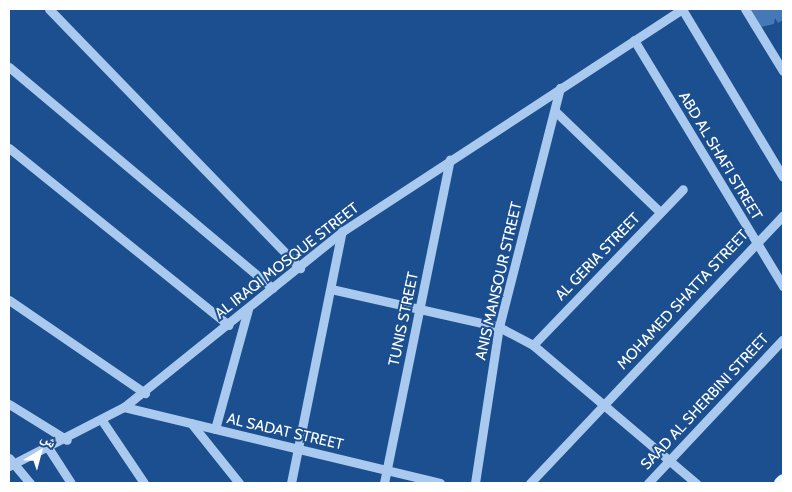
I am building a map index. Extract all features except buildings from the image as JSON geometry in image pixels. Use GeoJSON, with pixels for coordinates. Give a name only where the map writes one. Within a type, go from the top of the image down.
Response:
{"type":"FeatureCollection","features":[{"type":"Feature","properties":{"kind":"main road"},"geometry":{"type":"LineString","coordinates":[[780,483],[783,480]]}},
{"type":"Feature","properties":{"kind":"street"},"geometry":{"type":"LineString","coordinates":[[49,9],[300,268]]}},
{"type":"Feature","properties":{"kind":"street"},"geometry":{"type":"LineString","coordinates":[[682,9],[783,177]]}},
{"type":"Feature","properties":{"kind":"street","name":"AL IRAQI MOSQUE STREET"},"geometry":{"type":"LineString","coordinates":[[11,462],[49,449],[103,422],[124,408],[145,393],[272,288],[300,268],[342,231],[682,9]]}},
{"type":"Feature","properties":{"kind":"street"},"geometry":{"type":"LineString","coordinates":[[745,9],[783,71]]}},
{"type":"Feature","properties":{"kind":"street","name":"ABD AL SHAFI STREET"},"geometry":{"type":"LineString","coordinates":[[634,40],[783,286]]}},
{"type":"Feature","properties":{"kind":"street"},"geometry":{"type":"LineString","coordinates":[[9,67],[272,288]]}},
{"type":"Feature","properties":{"kind":"street","name":"ANIS MANSOUR STREET"},"geometry":{"type":"LineString","coordinates":[[475,483],[499,327],[560,88]]}},
{"type":"Feature","properties":{"kind":"street"},"geometry":{"type":"LineString","coordinates":[[555,111],[660,212]]}},
{"type":"Feature","properties":{"kind":"street"},"geometry":{"type":"LineString","coordinates":[[9,148],[228,325]]}},
{"type":"Feature","properties":{"kind":"street","name":"TUNIS STREET"},"geometry":{"type":"LineString","coordinates":[[384,483],[450,160]]}},
{"type":"Feature","properties":{"kind":"street","name":"AL GERIA STREET"},"geometry":{"type":"LineString","coordinates":[[533,345],[683,188]]}},
{"type":"Feature","properties":{"kind":"street","name":"MOHAMED SHATTA STREET"},"geometry":{"type":"LineString","coordinates":[[530,483],[783,215]]}},
{"type":"Feature","properties":{"kind":"street"},"geometry":{"type":"LineString","coordinates":[[291,483],[342,231]]}},
{"type":"Feature","properties":{"kind":"street"},"geometry":{"type":"LineString","coordinates":[[330,289],[499,327],[533,345],[696,483]]}},
{"type":"Feature","properties":{"kind":"street"},"geometry":{"type":"LineString","coordinates":[[9,300],[145,393]]}},
{"type":"Feature","properties":{"kind":"street"},"geometry":{"type":"LineString","coordinates":[[215,429],[248,308]]}},
{"type":"Feature","properties":{"kind":"street","name":"SAAD AL SHERBINI STREET"},"geometry":{"type":"LineString","coordinates":[[648,483],[783,339]]}},
{"type":"Feature","properties":{"kind":"street"},"geometry":{"type":"LineString","coordinates":[[9,404],[67,440]]}},
{"type":"Feature","properties":{"kind":"street","name":"AL SADAT STREET"},"geometry":{"type":"LineString","coordinates":[[124,408],[440,483]]}},
{"type":"Feature","properties":{"kind":"street"},"geometry":{"type":"LineString","coordinates":[[103,422],[144,483]]}},
{"type":"Feature","properties":{"kind":"street"},"geometry":{"type":"LineString","coordinates":[[191,423],[239,483]]}},
{"type":"Feature","properties":{"kind":"street"},"geometry":{"type":"LineString","coordinates":[[49,449],[71,483]]}},
{"type":"Feature","properties":{"kind":"street"},"geometry":{"type":"LineString","coordinates":[[11,462],[30,483]]}}]}
